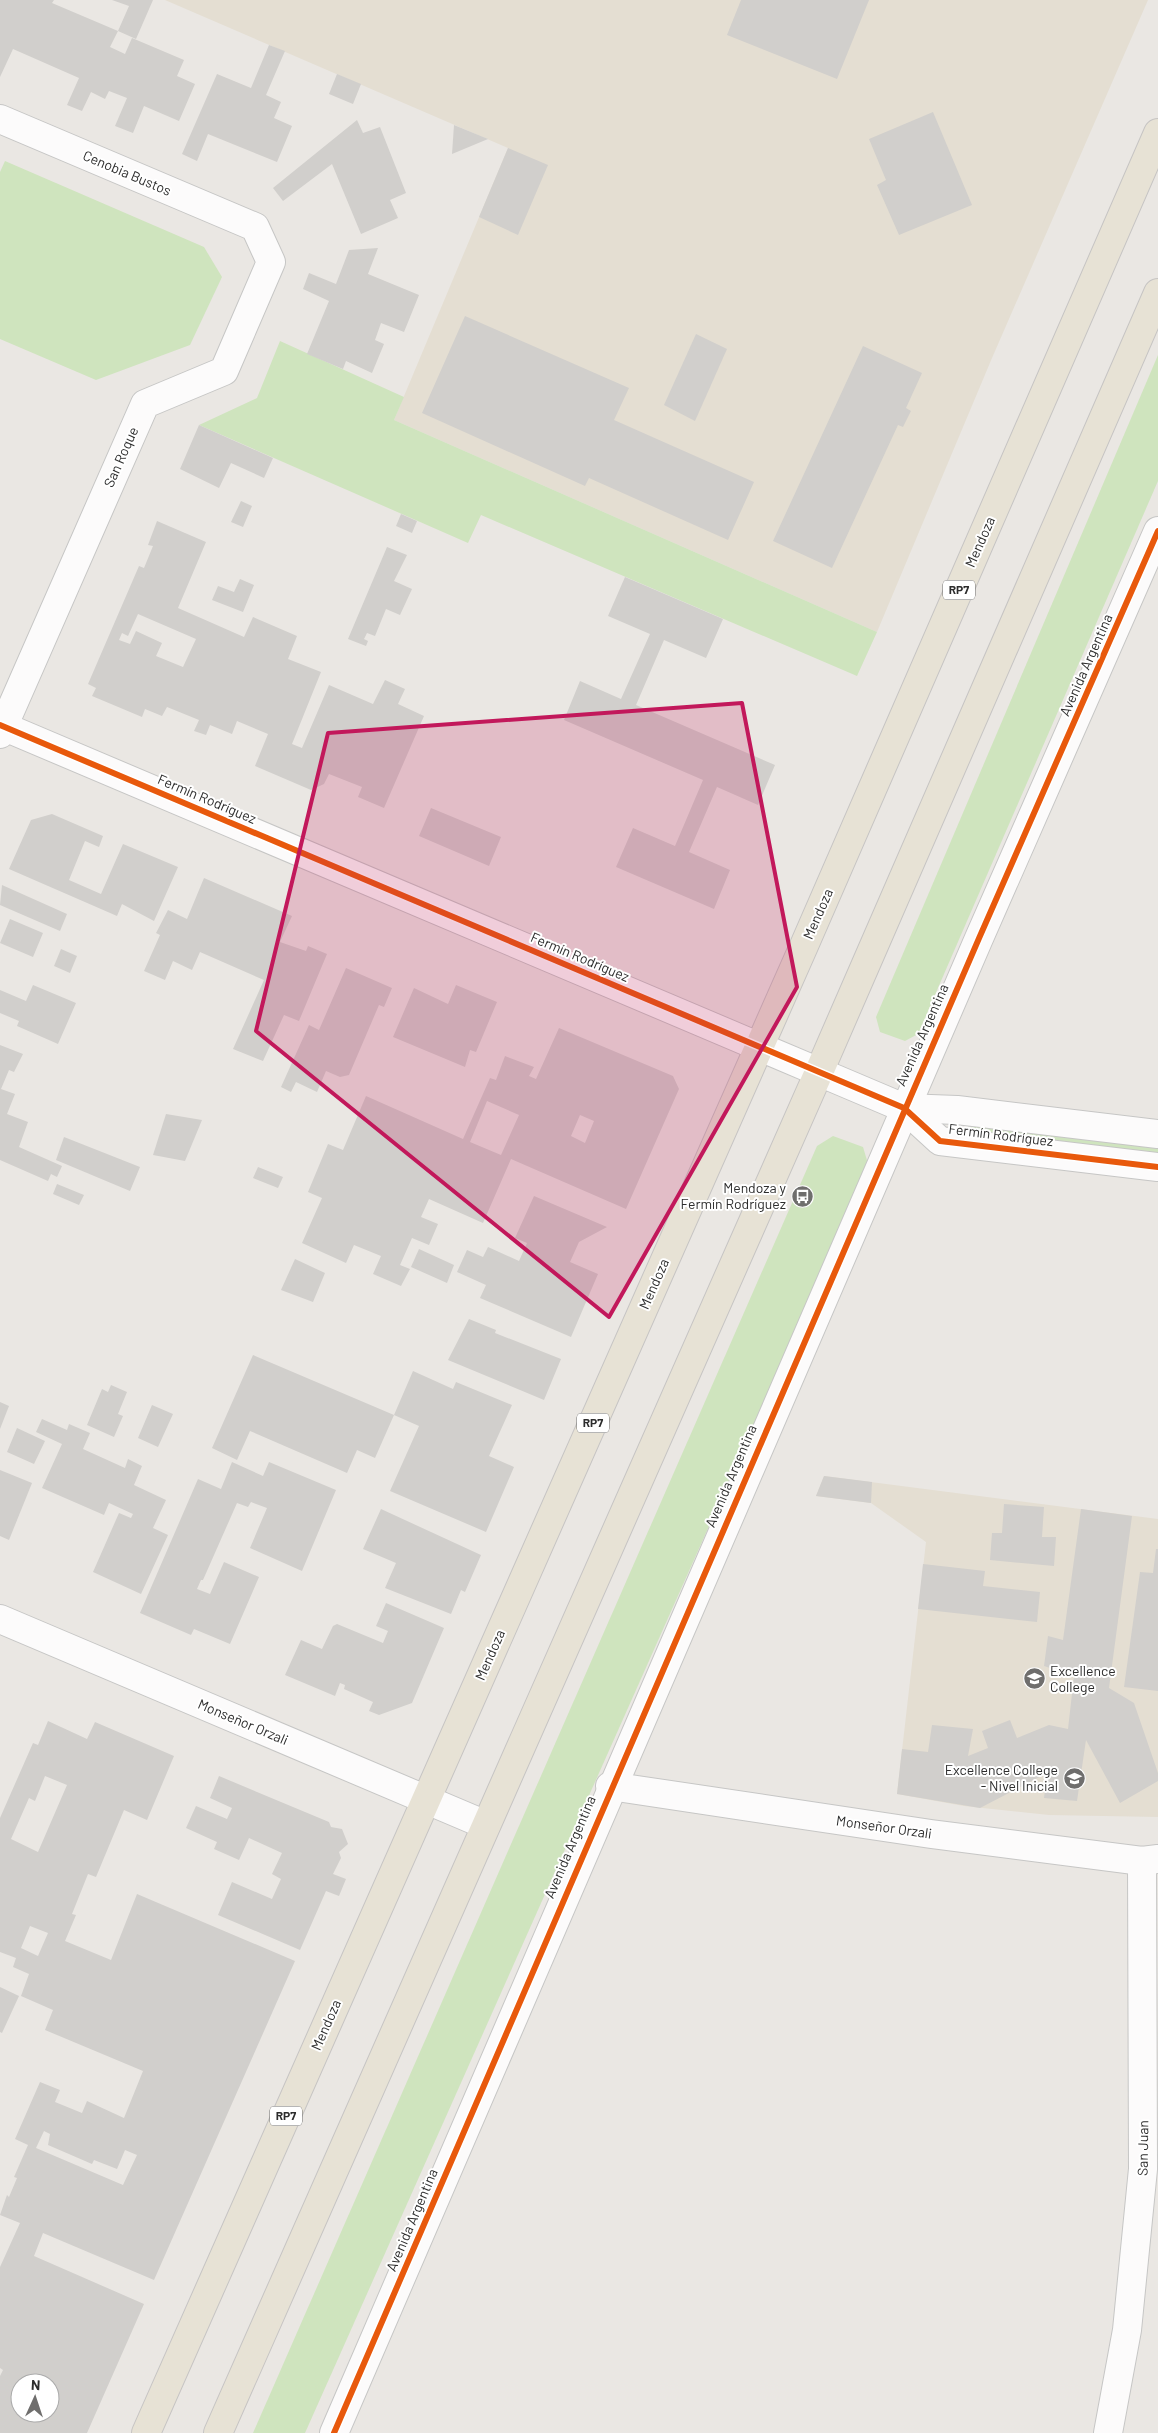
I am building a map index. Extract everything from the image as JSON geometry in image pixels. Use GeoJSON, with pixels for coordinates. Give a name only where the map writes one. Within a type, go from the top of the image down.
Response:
{"type":"FeatureCollection","features":[{"type":"Feature","properties":{"kind":"main road","name":"Mendoza"},"geometry":{"type":"LineString","coordinates":[[146,2433],[759,1047],[1158,133]]}},
{"type":"Feature","properties":{"kind":"main road"},"geometry":{"type":"LineString","coordinates":[[218,2433],[819,1072],[1158,293]]}},
{"type":"Feature","properties":{"kind":"street","name":"Cenobia Bustos"},"geometry":{"type":"LineString","coordinates":[[0,119],[255,226]]}},
{"type":"Feature","properties":{"kind":"street","name":"San Roque"},"geometry":{"type":"LineString","coordinates":[[1,728],[145,404],[224,371],[271,262],[255,226]]}},
{"type":"Feature","properties":{"kind":"street","name":"Avenida Argentina"},"geometry":{"type":"LineString","coordinates":[[334,2433],[610,1786],[904,1108],[1158,532]]}},
{"type":"Feature","properties":{"kind":"street","name":"Fermín Rodríguez"},"geometry":{"type":"LineString","coordinates":[[1,728],[904,1108],[940,1141],[1158,1167]]}},
{"type":"Feature","properties":{"kind":"street","name":"Fermín Rodríguez"},"geometry":{"type":"LineString","coordinates":[[904,1108],[956,1110],[1158,1134]]}},
{"type":"Feature","properties":{"kind":"street","name":"Monseñor Orzali"},"geometry":{"type":"LineString","coordinates":[[0,1619],[486,1825]]}},
{"type":"Feature","properties":{"kind":"street","name":"Monseñor Orzali"},"geometry":{"type":"LineString","coordinates":[[610,1786],[931,1834],[1150,1860]]}},
{"type":"Feature","properties":{"kind":"street","name":"San Juan"},"geometry":{"type":"LineString","coordinates":[[1108,2433],[1127,2330],[1143,2169],[1150,1860]]}},
{"type":"Feature","properties":{"kind":"highlighted area"},"geometry":{"type":"Polygon","coordinates":[[[742,703],[797,987],[609,1317],[256,1031],[328,733],[742,703]]]}},
{"type":"Feature","properties":{"kind":"shaded area"},"geometry":{"type":"Polygon","coordinates":[[[165,0],[1148,0],[992,358],[877,632],[394,420],[508,148],[165,0]]]}},
{"type":"Feature","properties":{"kind":"shaded area","name":"Excellence College"},"geometry":{"type":"Polygon","coordinates":[[[824,1476],[1158,1519],[1158,1817],[1049,1815],[964,1806],[897,1794],[926,1542],[871,1503],[816,1496],[824,1476]]]}},
{"type":"Feature","properties":{"kind":"green space"},"geometry":{"type":"Polygon","coordinates":[[[5,161],[204,247],[222,277],[190,345],[96,380],[0,339],[0,172],[5,161]]]}},
{"type":"Feature","properties":{"kind":"green space"},"geometry":{"type":"Polygon","coordinates":[[[280,341],[404,397],[394,420],[877,632],[857,676],[481,515],[468,543],[199,425],[257,398],[280,341]]]}},
{"type":"Feature","properties":{"kind":"green space"},"geometry":{"type":"Polygon","coordinates":[[[1158,355],[1158,481],[918,1034],[905,1041],[880,1032],[876,1017],[1158,355]]]}},
{"type":"Feature","properties":{"kind":"green space"},"geometry":{"type":"Polygon","coordinates":[[[972,1120],[1158,1142],[1158,1157],[970,1135],[972,1120]]]}},
{"type":"Feature","properties":{"kind":"green space"},"geometry":{"type":"Polygon","coordinates":[[[833,1136],[863,1147],[869,1167],[305,2433],[253,2433],[817,1146],[833,1136]]]}},
{"type":"Feature","properties":{"kind":"building"},"geometry":{"type":"Polygon","coordinates":[[[0,0],[54,0],[52,3],[118,31],[110,47],[125,54],[132,38],[184,60],[177,76],[195,84],[179,121],[144,106],[133,133],[115,126],[127,98],[109,91],[105,99],[91,92],[82,111],[67,105],[79,78],[13,49],[0,77],[0,0]]]}},
{"type":"Feature","properties":{"kind":"building"},"geometry":{"type":"Polygon","coordinates":[[[112,0],[153,0],[136,39],[118,31],[129,6],[112,0]]]}},
{"type":"Feature","properties":{"kind":"building"},"geometry":{"type":"Polygon","coordinates":[[[741,0],[869,0],[837,79],[727,35],[741,0]]]}},
{"type":"Feature","properties":{"kind":"building"},"geometry":{"type":"Polygon","coordinates":[[[269,45],[285,51],[266,95],[281,102],[274,118],[292,126],[277,162],[208,134],[197,161],[182,154],[217,74],[251,88],[269,45]]]}},
{"type":"Feature","properties":{"kind":"building"},"geometry":{"type":"Polygon","coordinates":[[[337,74],[361,84],[353,104],[329,94],[337,74]]]}},
{"type":"Feature","properties":{"kind":"building"},"geometry":{"type":"Polygon","coordinates":[[[933,112],[972,205],[899,235],[877,185],[886,180],[869,139],[933,112]]]}},
{"type":"Feature","properties":{"kind":"building"},"geometry":{"type":"Polygon","coordinates":[[[357,120],[363,133],[380,127],[406,193],[390,200],[398,218],[361,234],[332,164],[283,201],[273,188],[357,120]]]}},
{"type":"Feature","properties":{"kind":"building"},"geometry":{"type":"Polygon","coordinates":[[[454,125],[488,139],[452,154],[454,125]]]}},
{"type":"Feature","properties":{"kind":"building"},"geometry":{"type":"Polygon","coordinates":[[[508,148],[548,165],[518,235],[479,217],[508,148]]]}},
{"type":"Feature","properties":{"kind":"building"},"geometry":{"type":"Polygon","coordinates":[[[378,248],[368,274],[419,295],[404,332],[381,323],[375,340],[384,344],[372,373],[346,361],[343,369],[307,354],[329,301],[303,289],[309,273],[336,284],[349,250],[378,248]]]}},
{"type":"Feature","properties":{"kind":"building"},"geometry":{"type":"Polygon","coordinates":[[[465,316],[629,388],[614,420],[754,482],[728,540],[589,478],[585,486],[422,413],[465,316]]]}},
{"type":"Feature","properties":{"kind":"building"},"geometry":{"type":"Polygon","coordinates":[[[696,334],[727,349],[695,421],[664,405],[696,334]]]}},
{"type":"Feature","properties":{"kind":"building"},"geometry":{"type":"Polygon","coordinates":[[[863,346],[922,373],[906,408],[911,411],[903,427],[898,425],[832,568],[773,541],[863,346]]]}},
{"type":"Feature","properties":{"kind":"building"},"geometry":{"type":"Polygon","coordinates":[[[199,425],[273,458],[264,478],[231,463],[219,488],[180,469],[199,425]]]}},
{"type":"Feature","properties":{"kind":"building"},"geometry":{"type":"Polygon","coordinates":[[[241,501],[252,506],[243,527],[231,522],[241,501]]]}},
{"type":"Feature","properties":{"kind":"building"},"geometry":{"type":"Polygon","coordinates":[[[401,514],[417,521],[412,533],[396,526],[401,514]]]}},
{"type":"Feature","properties":{"kind":"building"},"geometry":{"type":"Polygon","coordinates":[[[157,521],[206,542],[178,608],[244,637],[253,617],[297,636],[288,659],[321,672],[292,744],[302,748],[329,685],[373,704],[385,680],[405,689],[398,704],[424,716],[384,808],[358,797],[362,787],[329,774],[324,784],[311,790],[255,766],[268,734],[237,721],[232,734],[210,725],[206,735],[194,731],[199,720],[167,707],[162,716],[145,709],[142,717],[92,696],[96,688],[88,684],[139,566],[144,568],[153,546],[148,545],[157,521]],[[138,614],[128,636],[122,633],[119,640],[130,644],[136,631],[162,643],[156,656],[183,667],[196,639],[138,614]]]}},
{"type":"Feature","properties":{"kind":"building"},"geometry":{"type":"Polygon","coordinates":[[[387,547],[407,555],[394,581],[412,589],[400,615],[386,609],[375,636],[367,633],[364,639],[368,641],[366,646],[348,639],[387,547]]]}},
{"type":"Feature","properties":{"kind":"building"},"geometry":{"type":"Polygon","coordinates":[[[625,577],[723,619],[706,658],[664,640],[636,705],[775,765],[758,805],[717,787],[689,852],[730,870],[714,909],[616,867],[633,828],[675,846],[703,780],[564,720],[580,681],[621,699],[650,634],[608,616],[625,577]]]}},
{"type":"Feature","properties":{"kind":"building"},"geometry":{"type":"Polygon","coordinates":[[[240,579],[254,585],[243,612],[212,600],[218,586],[234,592],[240,579]]]}},
{"type":"Feature","properties":{"kind":"building"},"geometry":{"type":"Polygon","coordinates":[[[431,808],[501,837],[489,866],[419,836],[431,808]]]}},
{"type":"Feature","properties":{"kind":"building"},"geometry":{"type":"Polygon","coordinates":[[[52,814],[103,836],[99,847],[85,841],[69,880],[101,894],[123,844],[178,867],[154,921],[122,904],[117,916],[9,869],[31,820],[52,814]]]}},
{"type":"Feature","properties":{"kind":"building"},"geometry":{"type":"Polygon","coordinates":[[[204,878],[292,916],[280,942],[306,951],[308,946],[327,954],[299,1021],[284,1015],[263,1061],[233,1049],[264,980],[200,952],[192,970],[173,961],[165,980],[144,971],[160,935],[156,933],[168,910],[187,919],[204,878]]]}},
{"type":"Feature","properties":{"kind":"building"},"geometry":{"type":"Polygon","coordinates":[[[2,885],[67,914],[60,931],[0,905],[2,885]]]}},
{"type":"Feature","properties":{"kind":"building"},"geometry":{"type":"Polygon","coordinates":[[[10,919],[43,933],[33,957],[0,943],[10,919]]]}},
{"type":"Feature","properties":{"kind":"building"},"geometry":{"type":"Polygon","coordinates":[[[61,949],[77,956],[70,973],[54,966],[61,949]]]}},
{"type":"Feature","properties":{"kind":"building"},"geometry":{"type":"Polygon","coordinates":[[[346,968],[392,988],[384,1007],[379,1005],[349,1075],[340,1077],[326,1071],[317,1092],[296,1082],[291,1092],[281,1087],[309,1025],[319,1030],[346,968]]]}},
{"type":"Feature","properties":{"kind":"building"},"geometry":{"type":"Polygon","coordinates":[[[33,985],[76,1003],[58,1044],[17,1026],[19,1021],[0,1013],[0,990],[26,1001],[33,985]]]}},
{"type":"Feature","properties":{"kind":"building"},"geometry":{"type":"Polygon","coordinates":[[[456,985],[497,1002],[476,1052],[470,1050],[465,1067],[393,1037],[414,988],[448,1004],[456,985]]]}},
{"type":"Feature","properties":{"kind":"building"},"geometry":{"type":"Polygon","coordinates":[[[559,1028],[673,1076],[679,1089],[626,1209],[511,1159],[483,1223],[429,1199],[421,1217],[438,1224],[429,1245],[412,1238],[400,1265],[410,1269],[401,1286],[373,1274],[381,1256],[354,1245],[346,1263],[302,1243],[322,1198],[308,1192],[328,1144],[343,1150],[366,1096],[463,1139],[490,1078],[496,1080],[505,1056],[534,1067],[529,1076],[536,1079],[559,1028]],[[487,1101],[470,1142],[501,1155],[519,1115],[487,1101]],[[580,1115],[571,1136],[585,1143],[594,1121],[580,1115]]]}},
{"type":"Feature","properties":{"kind":"building"},"geometry":{"type":"Polygon","coordinates":[[[0,1045],[23,1054],[14,1072],[9,1070],[1,1089],[15,1094],[7,1114],[28,1122],[19,1147],[62,1166],[57,1177],[51,1174],[48,1181],[0,1160],[0,1045]]]}},
{"type":"Feature","properties":{"kind":"building"},"geometry":{"type":"Polygon","coordinates":[[[166,1114],[202,1120],[185,1161],[153,1155],[166,1114]]]}},
{"type":"Feature","properties":{"kind":"building"},"geometry":{"type":"Polygon","coordinates":[[[64,1137],[140,1167],[130,1191],[56,1160],[64,1137]]]}},
{"type":"Feature","properties":{"kind":"building"},"geometry":{"type":"Polygon","coordinates":[[[258,1167],[283,1177],[278,1188],[253,1178],[258,1167]]]}},
{"type":"Feature","properties":{"kind":"building"},"geometry":{"type":"Polygon","coordinates":[[[57,1184],[84,1195],[79,1205],[53,1194],[57,1184]]]}},
{"type":"Feature","properties":{"kind":"building"},"geometry":{"type":"Polygon","coordinates":[[[534,1196],[607,1227],[579,1242],[570,1262],[598,1274],[571,1337],[480,1298],[486,1285],[457,1272],[467,1250],[483,1257],[488,1247],[519,1261],[527,1243],[515,1238],[534,1196]]]}},
{"type":"Feature","properties":{"kind":"building"},"geometry":{"type":"Polygon","coordinates":[[[419,1249],[454,1265],[447,1283],[411,1267],[419,1249]]]}},
{"type":"Feature","properties":{"kind":"building"},"geometry":{"type":"Polygon","coordinates":[[[295,1259],[325,1273],[313,1302],[281,1290],[295,1259]]]}},
{"type":"Feature","properties":{"kind":"building"},"geometry":{"type":"Polygon","coordinates":[[[469,1319],[496,1330],[495,1333],[561,1359],[544,1400],[448,1360],[469,1319]]]}},
{"type":"Feature","properties":{"kind":"building"},"geometry":{"type":"Polygon","coordinates":[[[253,1355],[394,1415],[375,1458],[357,1450],[347,1473],[250,1431],[237,1460],[212,1448],[253,1355]]]}},
{"type":"Feature","properties":{"kind":"building"},"geometry":{"type":"Polygon","coordinates":[[[413,1371],[453,1389],[456,1382],[512,1405],[489,1456],[514,1467],[486,1532],[390,1491],[419,1426],[394,1415],[413,1371]]]}},
{"type":"Feature","properties":{"kind":"building"},"geometry":{"type":"Polygon","coordinates":[[[111,1385],[127,1392],[118,1414],[123,1416],[114,1437],[87,1425],[102,1389],[108,1392],[111,1385]]]}},
{"type":"Feature","properties":{"kind":"building"},"geometry":{"type":"Polygon","coordinates":[[[0,1402],[9,1406],[0,1429],[0,1402]]]}},
{"type":"Feature","properties":{"kind":"building"},"geometry":{"type":"Polygon","coordinates":[[[152,1405],[173,1414],[158,1447],[138,1438],[152,1405]]]}},
{"type":"Feature","properties":{"kind":"building"},"geometry":{"type":"Polygon","coordinates":[[[42,1419],[67,1430],[69,1424],[90,1433],[83,1449],[125,1468],[128,1459],[142,1466],[134,1485],[166,1500],[153,1528],[168,1535],[141,1594],[93,1572],[119,1513],[131,1518],[133,1514],[109,1503],[104,1515],[42,1488],[62,1444],[36,1432],[42,1419]]]}},
{"type":"Feature","properties":{"kind":"building"},"geometry":{"type":"Polygon","coordinates":[[[17,1428],[45,1441],[34,1464],[7,1452],[17,1428]]]}},
{"type":"Feature","properties":{"kind":"building"},"geometry":{"type":"Polygon","coordinates":[[[232,1462],[263,1476],[269,1462],[336,1490],[302,1571],[250,1548],[267,1508],[251,1502],[248,1507],[237,1503],[203,1580],[201,1580],[197,1589],[210,1594],[224,1562],[259,1577],[230,1644],[194,1629],[191,1635],[140,1613],[198,1479],[221,1489],[232,1462]]]}},
{"type":"Feature","properties":{"kind":"building"},"geometry":{"type":"Polygon","coordinates":[[[0,1470],[32,1483],[9,1540],[0,1536],[0,1470]]]}},
{"type":"Feature","properties":{"kind":"building"},"geometry":{"type":"Polygon","coordinates":[[[824,1476],[872,1482],[871,1503],[816,1496],[824,1476]]]}},
{"type":"Feature","properties":{"kind":"building"},"geometry":{"type":"Polygon","coordinates":[[[1004,1504],[1044,1507],[1042,1537],[1056,1537],[1054,1566],[990,1560],[992,1533],[1002,1533],[1004,1504]]]}},
{"type":"Feature","properties":{"kind":"building"},"geometry":{"type":"Polygon","coordinates":[[[381,1509],[481,1555],[465,1592],[461,1590],[451,1614],[385,1588],[396,1563],[363,1549],[381,1509]]]}},
{"type":"Feature","properties":{"kind":"building"},"geometry":{"type":"Polygon","coordinates":[[[1081,1509],[1132,1516],[1109,1688],[1134,1703],[1158,1773],[1158,1781],[1120,1803],[1086,1740],[1077,1801],[1044,1798],[1047,1773],[980,1808],[897,1794],[902,1749],[928,1752],[932,1725],[973,1729],[968,1756],[988,1748],[982,1731],[1010,1720],[1017,1738],[1049,1725],[1068,1729],[1074,1676],[1044,1666],[1048,1636],[1063,1640],[1081,1509]]]}},
{"type":"Feature","properties":{"kind":"building"},"geometry":{"type":"Polygon","coordinates":[[[1156,1549],[1158,1549],[1158,1691],[1124,1687],[1140,1572],[1153,1573],[1156,1549]]]}},
{"type":"Feature","properties":{"kind":"building"},"geometry":{"type":"Polygon","coordinates":[[[923,1564],[985,1571],[983,1586],[1040,1592],[1037,1622],[918,1609],[923,1564]]]}},
{"type":"Feature","properties":{"kind":"building"},"geometry":{"type":"Polygon","coordinates":[[[386,1603],[444,1628],[412,1703],[379,1715],[369,1711],[373,1702],[344,1689],[345,1685],[340,1683],[335,1696],[285,1675],[301,1640],[322,1649],[333,1626],[337,1624],[383,1643],[388,1631],[376,1626],[386,1603]]]}},
{"type":"Feature","properties":{"kind":"building"},"geometry":{"type":"Polygon","coordinates":[[[48,1721],[87,1739],[95,1722],[174,1756],[147,1820],[124,1810],[96,1877],[88,1874],[72,1914],[76,1915],[65,1941],[111,1960],[137,1894],[295,1961],[154,2280],[43,2233],[34,2256],[144,2304],[87,2433],[0,2433],[0,2376],[3,2370],[0,2368],[0,2267],[20,2223],[0,2215],[7,2195],[9,2197],[17,2178],[14,2177],[28,2145],[15,2139],[40,2082],[60,2090],[55,2102],[82,2113],[87,2101],[124,2118],[143,2071],[45,2030],[53,2010],[21,1996],[29,1974],[13,1967],[16,1958],[0,1952],[0,1818],[33,1743],[38,1745],[48,1721]],[[45,1776],[35,1801],[29,1798],[11,1839],[38,1852],[67,1785],[45,1776]],[[30,1926],[21,1948],[38,1956],[48,1933],[30,1926]],[[44,2131],[36,2148],[123,2185],[137,2155],[125,2150],[117,2169],[94,2160],[92,2164],[48,2145],[50,2134],[44,2131]]]}},
{"type":"Feature","properties":{"kind":"building"},"geometry":{"type":"Polygon","coordinates":[[[219,1776],[329,1822],[331,1827],[342,1829],[348,1844],[339,1852],[341,1858],[333,1874],[346,1879],[339,1896],[326,1891],[300,1950],[218,1915],[232,1882],[272,1899],[281,1879],[272,1874],[282,1853],[249,1838],[239,1860],[214,1849],[217,1842],[186,1828],[196,1806],[227,1819],[232,1808],[210,1798],[219,1776]]]}},
{"type":"Feature","properties":{"kind":"building"},"geometry":{"type":"Polygon","coordinates":[[[0,1987],[19,1996],[2,2033],[0,2032],[0,1987]]]}},
{"type":"Feature","properties":{"kind":"cycle path"},"geometry":{"type":"LineString","coordinates":[[334,2433],[743,1480],[1158,531]]}},
{"type":"Feature","properties":{"kind":"cycle path"},"geometry":{"type":"LineString","coordinates":[[0,725],[904,1108],[940,1141],[1158,1167]]}},
{"type":"Feature","properties":{"kind":"place","name":"Mendoza y Fermín Rodríguez"},"geometry":{"type":"Point","coordinates":[802,1196]}},
{"type":"Feature","properties":{"kind":"place","name":"Excellence College"},"geometry":{"type":"Point","coordinates":[1034,1679]}},
{"type":"Feature","properties":{"kind":"place","name":"Excellence College - Nivel Inicial"},"geometry":{"type":"Point","coordinates":[1074,1778]}}]}
